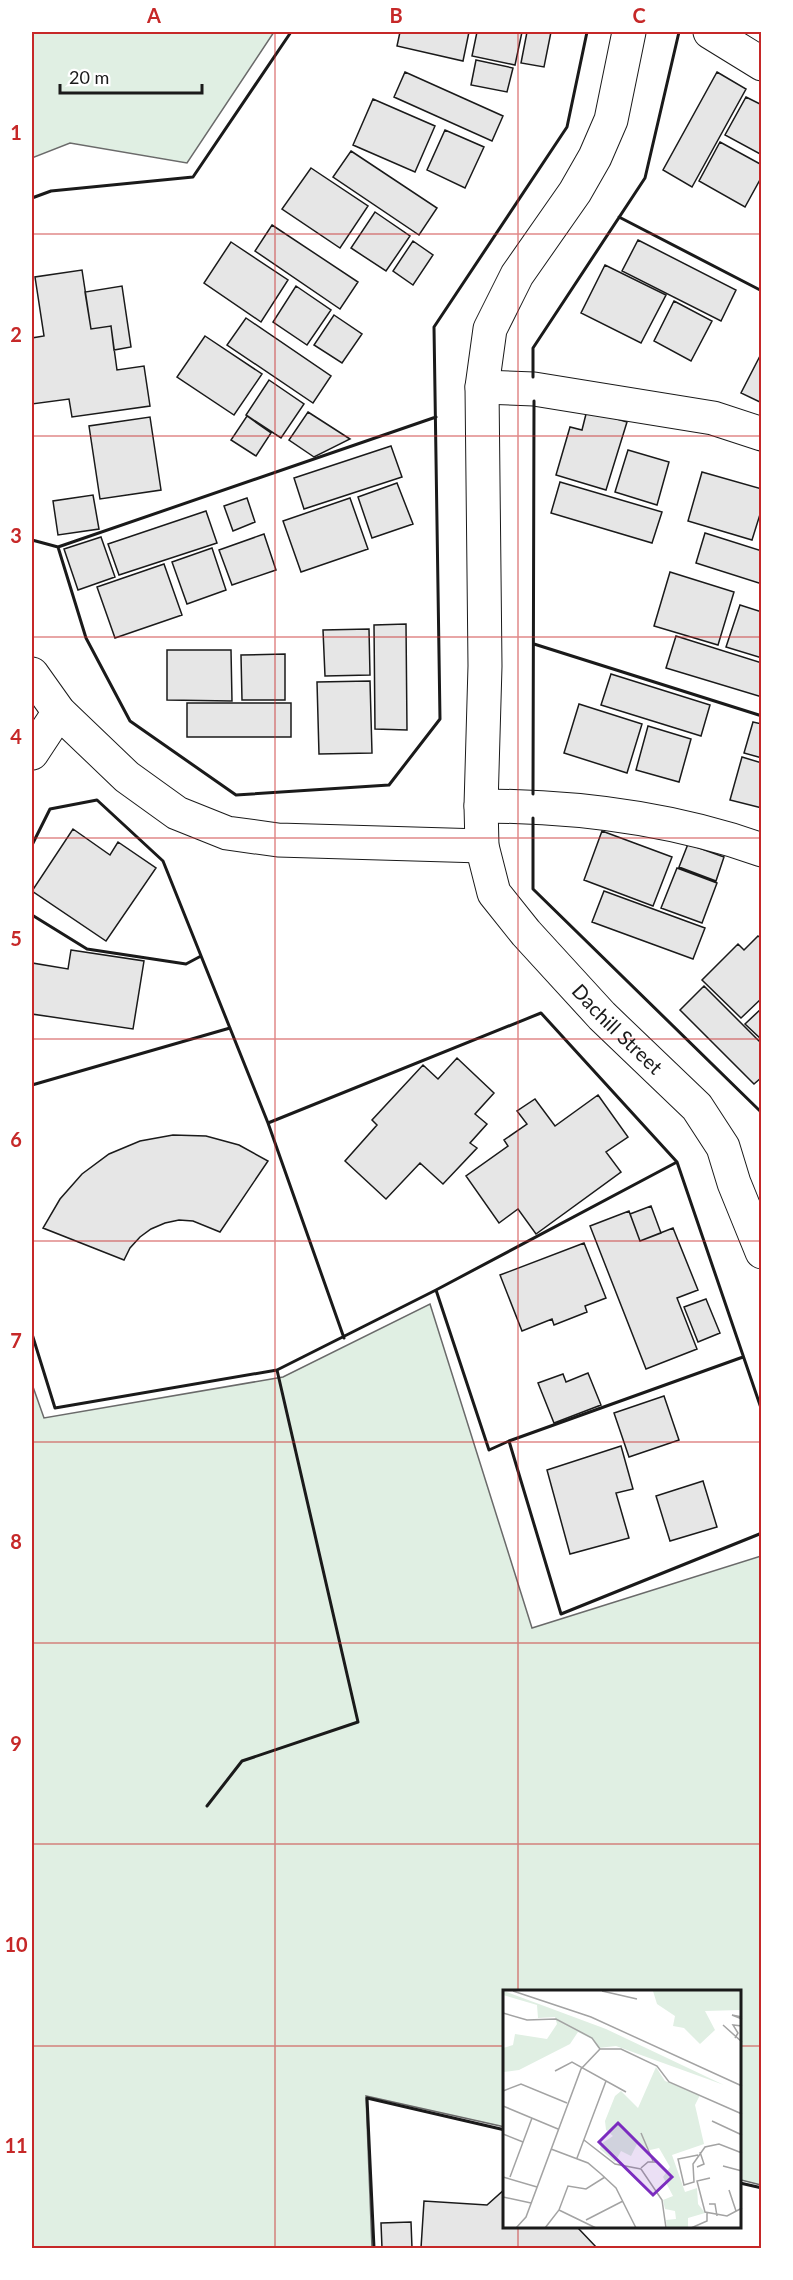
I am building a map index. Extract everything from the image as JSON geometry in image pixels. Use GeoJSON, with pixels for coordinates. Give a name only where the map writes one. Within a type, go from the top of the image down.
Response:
{"type":"FeatureCollection","features":[{"type":"Feature","properties":{"kind":"street","name":"Dachill Street"},"geometry":{"type":"LineString","coordinates":[[629,32],[611,120],[595,157],[575,192],[518,275],[490,329],[482,387],[485,666],[482,846],[495,892],[526,933],[602,1016],[697,1107],[723,1147],[734,1183],[762,1252]]}},
{"type":"Feature","properties":{"kind":"street"},"geometry":{"type":"LineString","coordinates":[[710,32],[762,64]]}},
{"type":"Feature","properties":{"kind":"street"},"geometry":{"type":"LineString","coordinates":[[482,387],[534,389],[712,418],[762,434]]}},
{"type":"Feature","properties":{"kind":"street"},"geometry":{"type":"LineString","coordinates":[[32,674],[59,712],[127,777],[177,813],[227,833],[278,840],[482,846]]}},
{"type":"Feature","properties":{"kind":"street"},"geometry":{"type":"LineString","coordinates":[[32,753],[59,712]]}},
{"type":"Feature","properties":{"kind":"street"},"geometry":{"type":"LineString","coordinates":[[481,806],[533,806],[646,819],[721,836],[762,850]]}},
{"type":"Feature","properties":{"kind":"green space"},"geometry":{"type":"Polygon","coordinates":[[[32,32],[274,32],[187,163],[70,143],[32,158],[32,32]]]}},
{"type":"Feature","properties":{"kind":"green space"},"geometry":{"type":"Polygon","coordinates":[[[430,1304],[532,1628],[761,1556],[761,2185],[742,2180],[742,1990],[503,1990],[503,2127],[366,2096],[372,2248],[32,2248],[32,1384],[44,1418],[283,1377],[430,1304]]]}},
{"type":"Feature","properties":{"kind":"building"},"geometry":{"type":"Polygon","coordinates":[[[400,32],[469,32],[463,61],[397,46],[400,32]]]}},
{"type":"Feature","properties":{"kind":"building"},"geometry":{"type":"Polygon","coordinates":[[[477,32],[522,32],[515,65],[472,56],[477,32]]]}},
{"type":"Feature","properties":{"kind":"building"},"geometry":{"type":"Polygon","coordinates":[[[527,32],[551,32],[544,67],[521,63],[527,32]]]}},
{"type":"Feature","properties":{"kind":"building"},"geometry":{"type":"Polygon","coordinates":[[[476,60],[513,68],[507,92],[471,85],[476,60]]]}},
{"type":"Feature","properties":{"kind":"building"},"geometry":{"type":"Polygon","coordinates":[[[405,72],[503,116],[492,141],[394,97],[405,72]]]}},
{"type":"Feature","properties":{"kind":"building"},"geometry":{"type":"Polygon","coordinates":[[[717,72],[746,89],[692,187],[663,170],[717,72]]]}},
{"type":"Feature","properties":{"kind":"building"},"geometry":{"type":"Polygon","coordinates":[[[746,97],[762,105],[762,155],[725,135],[746,97]]]}},
{"type":"Feature","properties":{"kind":"building"},"geometry":{"type":"Polygon","coordinates":[[[373,99],[435,126],[415,172],[353,145],[373,99]]]}},
{"type":"Feature","properties":{"kind":"building"},"geometry":{"type":"Polygon","coordinates":[[[445,130],[484,147],[465,188],[427,170],[445,130]]]}},
{"type":"Feature","properties":{"kind":"building"},"geometry":{"type":"Polygon","coordinates":[[[720,142],[762,165],[762,176],[745,207],[699,181],[720,142]]]}},
{"type":"Feature","properties":{"kind":"building"},"geometry":{"type":"Polygon","coordinates":[[[351,151],[437,208],[419,235],[333,177],[351,151]]]}},
{"type":"Feature","properties":{"kind":"building"},"geometry":{"type":"Polygon","coordinates":[[[311,168],[368,206],[340,248],[282,209],[311,168]]]}},
{"type":"Feature","properties":{"kind":"building"},"geometry":{"type":"Polygon","coordinates":[[[375,212],[410,236],[386,271],[351,248],[375,212]]]}},
{"type":"Feature","properties":{"kind":"building"},"geometry":{"type":"Polygon","coordinates":[[[272,225],[358,282],[340,309],[255,251],[272,225]]]}},
{"type":"Feature","properties":{"kind":"building"},"geometry":{"type":"Polygon","coordinates":[[[638,240],[736,290],[721,321],[622,271],[638,240]]]}},
{"type":"Feature","properties":{"kind":"building"},"geometry":{"type":"Polygon","coordinates":[[[413,241],[433,255],[413,285],[393,271],[413,241]]]}},
{"type":"Feature","properties":{"kind":"building"},"geometry":{"type":"Polygon","coordinates":[[[231,242],[288,280],[261,322],[204,283],[231,242]]]}},
{"type":"Feature","properties":{"kind":"building"},"geometry":{"type":"Polygon","coordinates":[[[605,265],[666,295],[641,343],[581,313],[605,265]]]}},
{"type":"Feature","properties":{"kind":"building"},"geometry":{"type":"Polygon","coordinates":[[[82,270],[91,329],[111,326],[117,370],[144,366],[150,406],[72,417],[69,399],[32,404],[32,338],[44,336],[35,277],[82,270]]]}},
{"type":"Feature","properties":{"kind":"building"},"geometry":{"type":"Polygon","coordinates":[[[122,286],[131,347],[114,350],[111,326],[91,329],[85,292],[122,286]]]}},
{"type":"Feature","properties":{"kind":"building"},"geometry":{"type":"Polygon","coordinates":[[[296,286],[331,310],[307,345],[273,322],[296,286]]]}},
{"type":"Feature","properties":{"kind":"building"},"geometry":{"type":"Polygon","coordinates":[[[674,301],[712,321],[691,361],[654,341],[674,301]]]}},
{"type":"Feature","properties":{"kind":"building"},"geometry":{"type":"Polygon","coordinates":[[[334,315],[362,334],[342,363],[314,345],[334,315]]]}},
{"type":"Feature","properties":{"kind":"building"},"geometry":{"type":"Polygon","coordinates":[[[246,318],[331,376],[313,403],[227,345],[246,318]]]}},
{"type":"Feature","properties":{"kind":"building"},"geometry":{"type":"Polygon","coordinates":[[[205,336],[262,374],[234,415],[177,377],[205,336]]]}},
{"type":"Feature","properties":{"kind":"building"},"geometry":{"type":"Polygon","coordinates":[[[762,352],[762,403],[741,393],[762,352]]]}},
{"type":"Feature","properties":{"kind":"building"},"geometry":{"type":"Polygon","coordinates":[[[269,380],[304,404],[281,438],[246,415],[269,380]]]}},
{"type":"Feature","properties":{"kind":"building"},"geometry":{"type":"Polygon","coordinates":[[[587,410],[627,422],[606,490],[556,475],[570,427],[582,430],[587,410]]]}},
{"type":"Feature","properties":{"kind":"building"},"geometry":{"type":"Polygon","coordinates":[[[308,412],[350,439],[314,457],[289,440],[308,412]]]}},
{"type":"Feature","properties":{"kind":"building"},"geometry":{"type":"Polygon","coordinates":[[[247,416],[271,433],[256,456],[231,440],[247,416]]]}},
{"type":"Feature","properties":{"kind":"building"},"geometry":{"type":"Polygon","coordinates":[[[150,417],[161,490],[100,499],[89,426],[150,417]]]}},
{"type":"Feature","properties":{"kind":"building"},"geometry":{"type":"Polygon","coordinates":[[[391,446],[402,477],[304,509],[294,478],[391,446]]]}},
{"type":"Feature","properties":{"kind":"building"},"geometry":{"type":"Polygon","coordinates":[[[628,450],[669,462],[657,505],[615,492],[628,450]]]}},
{"type":"Feature","properties":{"kind":"building"},"geometry":{"type":"Polygon","coordinates":[[[702,472],[762,489],[762,508],[752,540],[688,521],[702,472]]]}},
{"type":"Feature","properties":{"kind":"building"},"geometry":{"type":"Polygon","coordinates":[[[560,482],[662,512],[652,543],[551,513],[560,482]]]}},
{"type":"Feature","properties":{"kind":"building"},"geometry":{"type":"Polygon","coordinates":[[[397,483],[413,524],[372,538],[358,497],[397,483]]]}},
{"type":"Feature","properties":{"kind":"building"},"geometry":{"type":"Polygon","coordinates":[[[93,495],[99,529],[58,535],[53,501],[93,495]]]}},
{"type":"Feature","properties":{"kind":"building"},"geometry":{"type":"Polygon","coordinates":[[[247,498],[255,522],[233,531],[224,506],[247,498]]]}},
{"type":"Feature","properties":{"kind":"building"},"geometry":{"type":"Polygon","coordinates":[[[350,498],[368,549],[301,572],[283,521],[350,498]]]}},
{"type":"Feature","properties":{"kind":"building"},"geometry":{"type":"Polygon","coordinates":[[[206,511],[217,543],[119,575],[108,544],[206,511]]]}},
{"type":"Feature","properties":{"kind":"building"},"geometry":{"type":"Polygon","coordinates":[[[705,533],[762,551],[762,584],[696,563],[705,533]]]}},
{"type":"Feature","properties":{"kind":"building"},"geometry":{"type":"Polygon","coordinates":[[[264,534],[276,570],[232,585],[219,550],[264,534]]]}},
{"type":"Feature","properties":{"kind":"building"},"geometry":{"type":"Polygon","coordinates":[[[101,537],[115,577],[78,590],[64,549],[101,537]]]}},
{"type":"Feature","properties":{"kind":"building"},"geometry":{"type":"Polygon","coordinates":[[[212,548],[226,590],[187,604],[172,562],[212,548]]]}},
{"type":"Feature","properties":{"kind":"building"},"geometry":{"type":"Polygon","coordinates":[[[164,564],[182,615],[115,638],[97,587],[164,564]]]}},
{"type":"Feature","properties":{"kind":"building"},"geometry":{"type":"Polygon","coordinates":[[[670,572],[734,592],[718,645],[654,626],[670,572]]]}},
{"type":"Feature","properties":{"kind":"building"},"geometry":{"type":"Polygon","coordinates":[[[740,605],[762,612],[762,658],[726,647],[740,605]]]}},
{"type":"Feature","properties":{"kind":"building"},"geometry":{"type":"Polygon","coordinates":[[[406,624],[407,730],[375,729],[374,625],[406,624]]]}},
{"type":"Feature","properties":{"kind":"building"},"geometry":{"type":"Polygon","coordinates":[[[369,629],[370,675],[325,676],[323,630],[369,629]]]}},
{"type":"Feature","properties":{"kind":"building"},"geometry":{"type":"Polygon","coordinates":[[[676,636],[762,663],[762,697],[666,668],[676,636]]]}},
{"type":"Feature","properties":{"kind":"building"},"geometry":{"type":"Polygon","coordinates":[[[167,650],[231,650],[232,701],[167,700],[167,650]]]}},
{"type":"Feature","properties":{"kind":"building"},"geometry":{"type":"Polygon","coordinates":[[[285,654],[285,700],[242,700],[241,655],[285,654]]]}},
{"type":"Feature","properties":{"kind":"building"},"geometry":{"type":"Polygon","coordinates":[[[611,674],[710,705],[701,736],[601,705],[611,674]]]}},
{"type":"Feature","properties":{"kind":"building"},"geometry":{"type":"Polygon","coordinates":[[[370,681],[372,753],[319,754],[317,682],[370,681]]]}},
{"type":"Feature","properties":{"kind":"building"},"geometry":{"type":"Polygon","coordinates":[[[187,703],[291,703],[291,737],[187,737],[187,703]]]}},
{"type":"Feature","properties":{"kind":"building"},"geometry":{"type":"Polygon","coordinates":[[[579,704],[642,724],[627,773],[564,753],[579,704]]]}},
{"type":"Feature","properties":{"kind":"building"},"geometry":{"type":"Polygon","coordinates":[[[753,722],[762,724],[762,758],[744,753],[753,722]]]}},
{"type":"Feature","properties":{"kind":"building"},"geometry":{"type":"Polygon","coordinates":[[[648,726],[691,739],[679,782],[636,770],[648,726]]]}},
{"type":"Feature","properties":{"kind":"building"},"geometry":{"type":"Polygon","coordinates":[[[742,757],[762,763],[762,808],[730,800],[742,757]]]}},
{"type":"Feature","properties":{"kind":"building"},"geometry":{"type":"Polygon","coordinates":[[[73,829],[110,855],[118,842],[156,868],[106,941],[32,891],[73,829]]]}},
{"type":"Feature","properties":{"kind":"building"},"geometry":{"type":"Polygon","coordinates":[[[602,831],[672,857],[653,906],[584,880],[602,831]]]}},
{"type":"Feature","properties":{"kind":"building"},"geometry":{"type":"Polygon","coordinates":[[[688,844],[724,857],[716,881],[679,867],[688,844]]]}},
{"type":"Feature","properties":{"kind":"building"},"geometry":{"type":"Polygon","coordinates":[[[677,868],[717,883],[702,923],[661,908],[677,868]]]}},
{"type":"Feature","properties":{"kind":"building"},"geometry":{"type":"Polygon","coordinates":[[[604,891],[705,928],[693,959],[592,922],[604,891]]]}},
{"type":"Feature","properties":{"kind":"building"},"geometry":{"type":"Polygon","coordinates":[[[758,936],[762,939],[762,998],[741,1018],[702,980],[738,944],[744,950],[758,936]]]}},
{"type":"Feature","properties":{"kind":"building"},"geometry":{"type":"Polygon","coordinates":[[[71,950],[144,961],[133,1029],[32,1014],[32,963],[68,969],[71,950]]]}},
{"type":"Feature","properties":{"kind":"building"},"geometry":{"type":"Polygon","coordinates":[[[704,986],[762,1044],[762,1077],[754,1084],[680,1010],[704,986]]]}},
{"type":"Feature","properties":{"kind":"building"},"geometry":{"type":"Polygon","coordinates":[[[762,1008],[762,1040],[745,1024],[762,1008]]]}},
{"type":"Feature","properties":{"kind":"building"},"geometry":{"type":"Polygon","coordinates":[[[457,1058],[494,1093],[475,1114],[487,1124],[470,1143],[477,1148],[443,1184],[420,1163],[386,1199],[345,1161],[377,1125],[372,1120],[423,1065],[438,1079],[457,1058]]]}},
{"type":"Feature","properties":{"kind":"building"},"geometry":{"type":"Polygon","coordinates":[[[598,1095],[628,1137],[606,1152],[621,1172],[536,1234],[518,1209],[499,1223],[466,1176],[508,1146],[504,1140],[527,1124],[517,1111],[535,1099],[555,1126],[598,1095]]]}},
{"type":"Feature","properties":{"kind":"building"},"geometry":{"type":"Polygon","coordinates":[[[173,1135],[206,1136],[239,1145],[268,1161],[220,1232],[193,1221],[179,1220],[165,1223],[140,1237],[130,1248],[124,1260],[43,1228],[60,1199],[82,1174],[109,1154],[140,1141],[173,1135]]]}},
{"type":"Feature","properties":{"kind":"building"},"geometry":{"type":"Polygon","coordinates":[[[651,1206],[661,1233],[640,1241],[630,1214],[651,1206]]]}},
{"type":"Feature","properties":{"kind":"building"},"geometry":{"type":"Polygon","coordinates":[[[629,1211],[640,1241],[673,1228],[698,1290],[677,1298],[697,1349],[646,1369],[590,1226],[629,1211]]]}},
{"type":"Feature","properties":{"kind":"building"},"geometry":{"type":"Polygon","coordinates":[[[584,1243],[606,1298],[585,1306],[587,1312],[554,1325],[552,1319],[522,1331],[500,1275],[584,1243]]]}},
{"type":"Feature","properties":{"kind":"building"},"geometry":{"type":"Polygon","coordinates":[[[706,1299],[720,1333],[698,1342],[684,1307],[706,1299]]]}},
{"type":"Feature","properties":{"kind":"building"},"geometry":{"type":"Polygon","coordinates":[[[588,1373],[601,1405],[554,1423],[538,1383],[563,1374],[566,1382],[588,1373]]]}},
{"type":"Feature","properties":{"kind":"building"},"geometry":{"type":"Polygon","coordinates":[[[664,1396],[679,1440],[629,1457],[614,1413],[664,1396]]]}},
{"type":"Feature","properties":{"kind":"building"},"geometry":{"type":"Polygon","coordinates":[[[621,1446],[633,1489],[616,1493],[629,1538],[570,1554],[547,1470],[621,1446]]]}},
{"type":"Feature","properties":{"kind":"building"},"geometry":{"type":"Polygon","coordinates":[[[703,1481],[717,1527],[670,1541],[656,1496],[703,1481]]]}},
{"type":"Feature","properties":{"kind":"building"},"geometry":{"type":"Polygon","coordinates":[[[503,2191],[503,2229],[579,2229],[597,2248],[421,2248],[424,2201],[487,2205],[503,2191]]]}},
{"type":"Feature","properties":{"kind":"building"},"geometry":{"type":"Polygon","coordinates":[[[411,2222],[412,2248],[382,2248],[381,2223],[411,2222]]]}},
{"type":"Feature","properties":{"kind":"wall"},"geometry":{"type":"LineString","coordinates":[[32,198],[51,191],[193,177],[291,32]]}},
{"type":"Feature","properties":{"kind":"wall"},"geometry":{"type":"LineString","coordinates":[[32,540],[58,547],[86,638],[130,721],[236,795],[389,785],[440,719],[434,327],[567,127],[587,32]]}},
{"type":"Feature","properties":{"kind":"wall"},"geometry":{"type":"LineString","coordinates":[[533,377],[533,348],[645,178],[679,32]]}},
{"type":"Feature","properties":{"kind":"wall"},"geometry":{"type":"LineString","coordinates":[[619,217],[762,291]]}},
{"type":"Feature","properties":{"kind":"wall"},"geometry":{"type":"LineString","coordinates":[[533,794],[534,401]]}},
{"type":"Feature","properties":{"kind":"wall"},"geometry":{"type":"LineString","coordinates":[[58,547],[436,417]]}},
{"type":"Feature","properties":{"kind":"wall"},"geometry":{"type":"LineString","coordinates":[[534,644],[762,716]]}},
{"type":"Feature","properties":{"kind":"wall"},"geometry":{"type":"LineString","coordinates":[[32,845],[50,809],[97,800],[163,861],[268,1123],[541,1013],[677,1162],[762,1411]]}},
{"type":"Feature","properties":{"kind":"wall"},"geometry":{"type":"LineString","coordinates":[[533,818],[533,889],[760,1111],[762,1116]]}},
{"type":"Feature","properties":{"kind":"wall"},"geometry":{"type":"LineString","coordinates":[[32,915],[87,949],[186,964],[201,956]]}},
{"type":"Feature","properties":{"kind":"wall"},"geometry":{"type":"LineString","coordinates":[[32,1085],[230,1028]]}},
{"type":"Feature","properties":{"kind":"wall"},"geometry":{"type":"LineString","coordinates":[[268,1123],[344,1338]]}},
{"type":"Feature","properties":{"kind":"wall"},"geometry":{"type":"LineString","coordinates":[[436,1290],[677,1162]]}},
{"type":"Feature","properties":{"kind":"wall"},"geometry":{"type":"LineString","coordinates":[[32,1334],[55,1408],[277,1370],[436,1290],[489,1450],[509,1441],[561,1614],[762,1533]]}},
{"type":"Feature","properties":{"kind":"wall"},"geometry":{"type":"LineString","coordinates":[[509,1441],[743,1357]]}},
{"type":"Feature","properties":{"kind":"wall"},"geometry":{"type":"LineString","coordinates":[[207,1806],[242,1761],[358,1722],[277,1370]]}},
{"type":"Feature","properties":{"kind":"wall"},"geometry":{"type":"LineString","coordinates":[[374,2248],[367,2098],[503,2130]]}},
{"type":"Feature","properties":{"kind":"wall"},"geometry":{"type":"LineString","coordinates":[[742,2183],[762,2188]]}}]}
